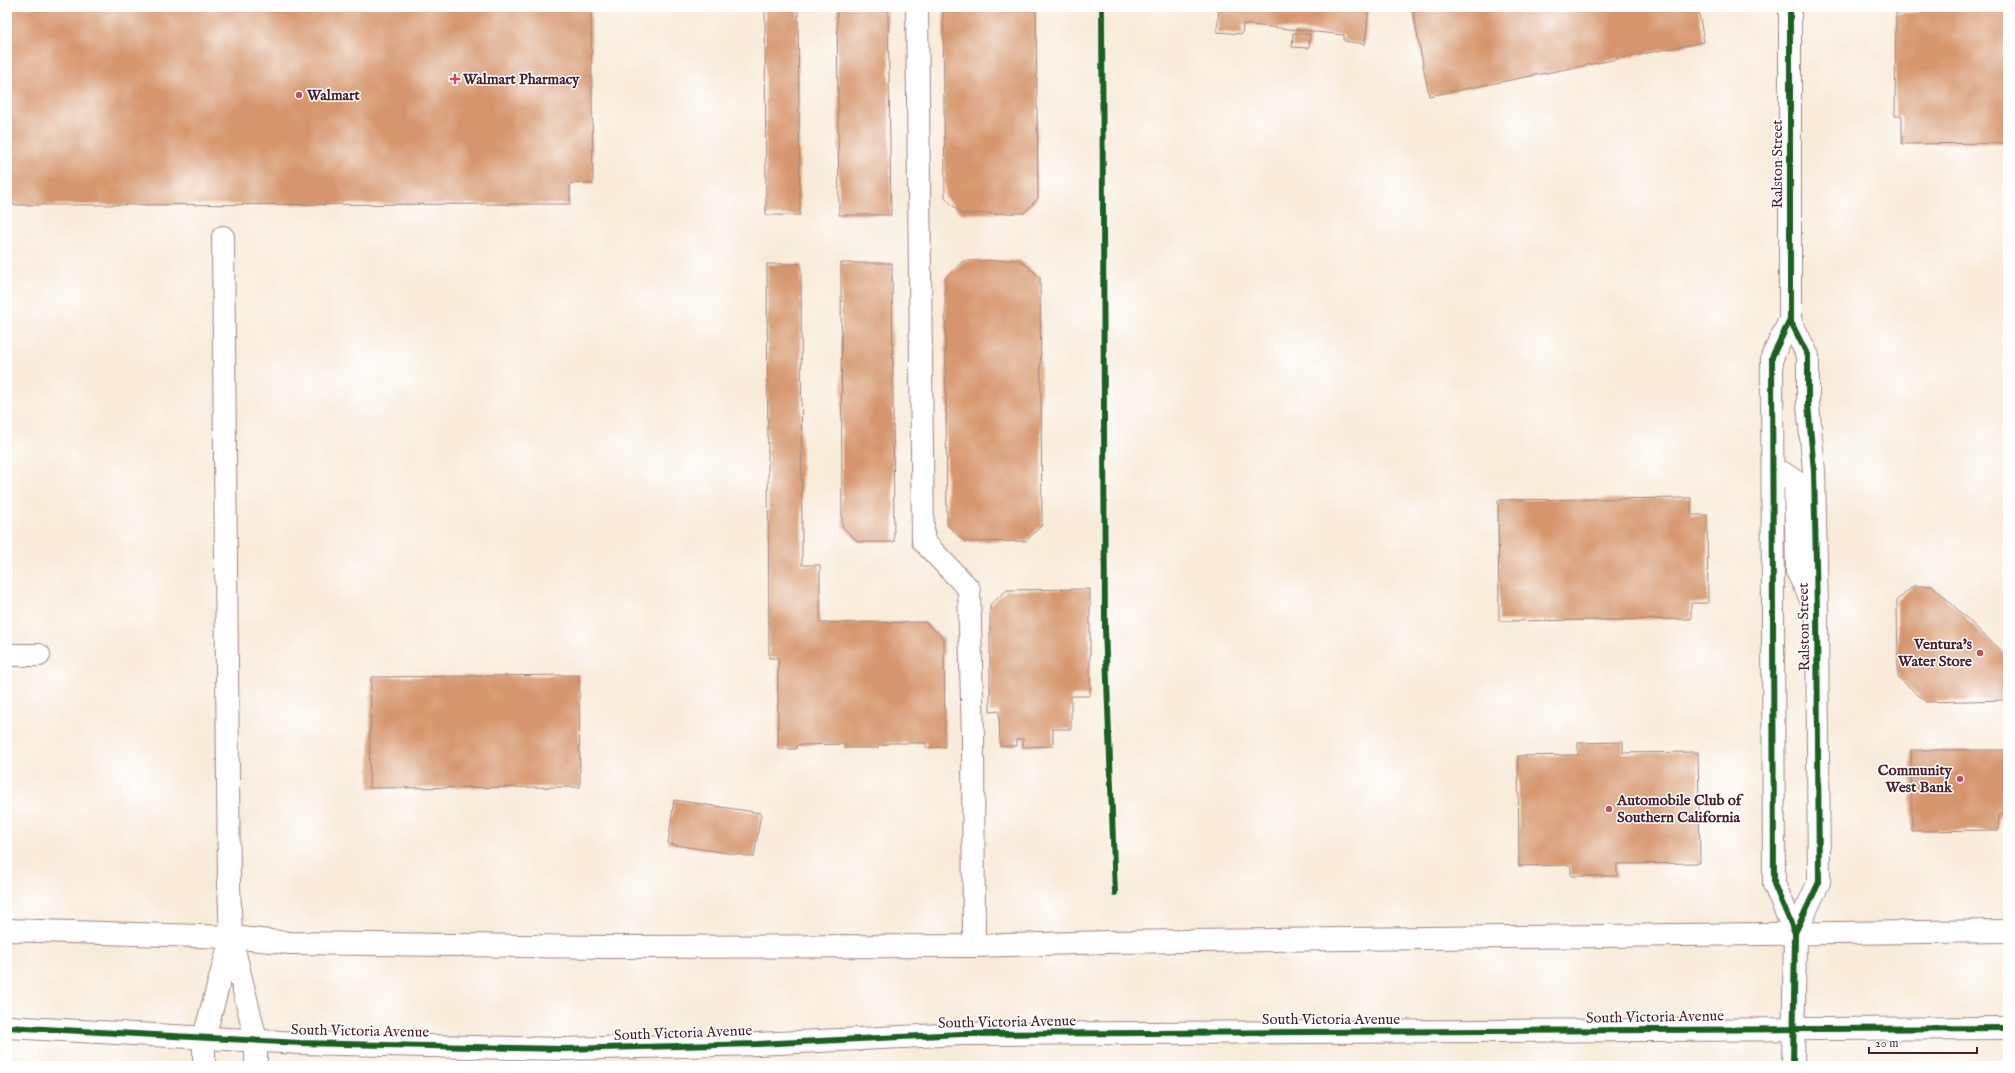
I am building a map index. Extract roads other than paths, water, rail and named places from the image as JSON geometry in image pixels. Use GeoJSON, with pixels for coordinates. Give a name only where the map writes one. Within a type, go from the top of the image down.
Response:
{"type":"FeatureCollection","features":[{"type":"Feature","properties":{"kind":"main road"},"geometry":{"type":"LineString","coordinates":[[917,7],[923,541],[970,589],[973,739],[974,946]]}},
{"type":"Feature","properties":{"kind":"main road","name":"Ralston Street"},"geometry":{"type":"LineString","coordinates":[[1790,7],[1790,320],[1772,358],[1774,884],[1795,934]]}},
{"type":"Feature","properties":{"kind":"main road"},"geometry":{"type":"LineString","coordinates":[[223,237],[228,864],[231,937],[256,1040],[256,1066]]}},
{"type":"Feature","properties":{"kind":"main road","name":"Ralston Street"},"geometry":{"type":"LineString","coordinates":[[1790,320],[1808,356],[1808,404],[1814,471],[1817,611],[1819,882],[1795,934],[1792,1066]]}},
{"type":"Feature","properties":{"kind":"main road"},"geometry":{"type":"LineString","coordinates":[[1773,473],[1784,473],[1796,481],[1797,571],[1817,611]]}},
{"type":"Feature","properties":{"kind":"main road"},"geometry":{"type":"LineString","coordinates":[[7,655],[39,655]]}},
{"type":"Feature","properties":{"kind":"main road"},"geometry":{"type":"LineString","coordinates":[[7,930],[231,937],[290,943],[606,947],[974,946],[1108,942],[2008,931]]}},
{"type":"Feature","properties":{"kind":"main road"},"geometry":{"type":"LineString","coordinates":[[204,1066],[204,1037],[231,937]]}},
{"type":"Feature","properties":{"kind":"main road","name":"South Victoria Avenue"},"geometry":{"type":"LineString","coordinates":[[7,1026],[256,1040],[563,1049],[757,1044],[962,1034],[2008,1028]]}},
{"type":"Feature","properties":{"kind":"place","name":"Walmart Pharmacy"},"geometry":{"type":"Point","coordinates":[455,79]}},
{"type":"Feature","properties":{"kind":"place","name":"Walmart"},"geometry":{"type":"Point","coordinates":[299,95]}},
{"type":"Feature","properties":{"kind":"place","name":"Ventura's Water Store"},"geometry":{"type":"Point","coordinates":[1980,653]}},
{"type":"Feature","properties":{"kind":"place","name":"Community West Bank"},"geometry":{"type":"Point","coordinates":[1960,779]}},
{"type":"Feature","properties":{"kind":"place","name":"Automobile Club of Southern California"},"geometry":{"type":"Point","coordinates":[1609,809]}}]}
